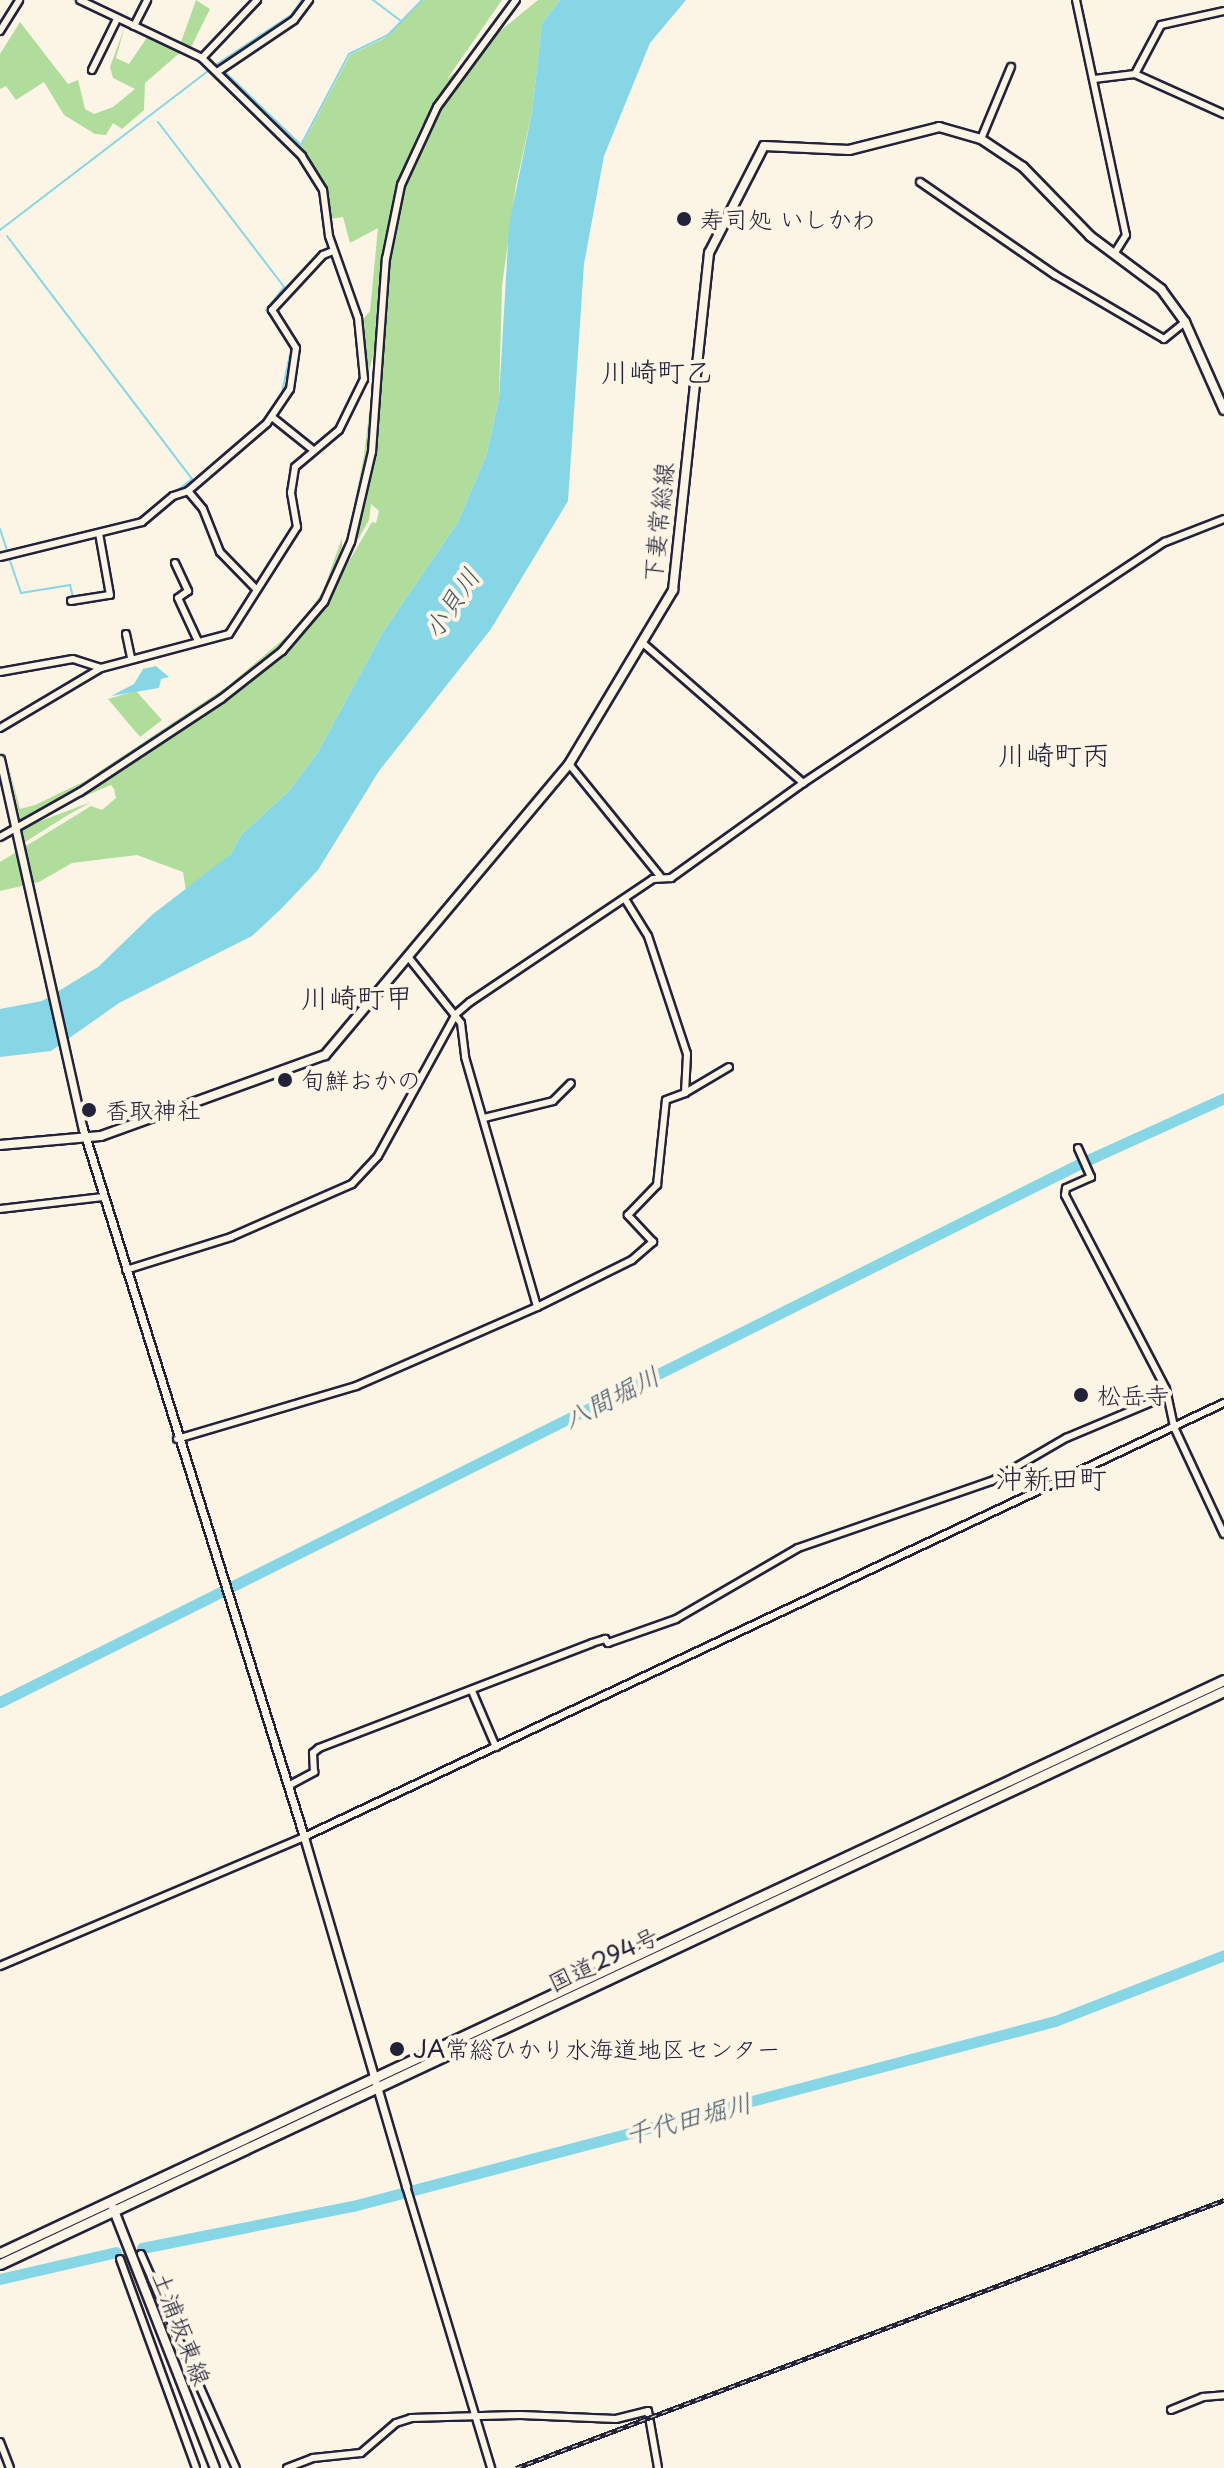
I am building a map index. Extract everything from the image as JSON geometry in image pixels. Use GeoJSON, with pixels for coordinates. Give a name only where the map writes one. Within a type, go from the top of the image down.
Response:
{"type":"FeatureCollection","features":[{"type":"Feature","properties":{"kind":"highway","name":"国道294号"},"geometry":{"type":"LineString","coordinates":[[0,2264],[112,2207],[1224,1680]]}},
{"type":"Feature","properties":{"kind":"highway","name":"国道294号"},"geometry":{"type":"LineString","coordinates":[[376,2083],[1224,1691]]}},
{"type":"Feature","properties":{"kind":"highway","name":"国道294号"},"geometry":{"type":"LineString","coordinates":[[0,2253],[112,2207]]}},
{"type":"Feature","properties":{"kind":"main road","name":"下妻常総線"},"geometry":{"type":"LineString","coordinates":[[0,1145],[86,1139],[325,1055],[569,764],[645,645],[673,590],[679,565],[688,418],[709,253],[758,152],[764,146],[849,150],[939,127],[981,139],[1023,167],[1114,254],[1161,289],[1185,322],[1224,410]]}},
{"type":"Feature","properties":{"kind":"main road","name":"土浦坂東線"},"geometry":{"type":"LineString","coordinates":[[112,2207],[215,2468]]}},
{"type":"Feature","properties":{"kind":"street"},"geometry":{"type":"LineString","coordinates":[[0,31],[19,0]]}},
{"type":"Feature","properties":{"kind":"street"},"geometry":{"type":"LineString","coordinates":[[0,728],[101,668],[229,634],[297,527],[293,474],[312,449],[339,430],[366,385],[362,332],[333,251],[323,190],[302,156],[202,58],[80,0]]}},
{"type":"Feature","properties":{"kind":"street"},"geometry":{"type":"LineString","coordinates":[[134,26],[147,0]]}},
{"type":"Feature","properties":{"kind":"street"},"geometry":{"type":"LineString","coordinates":[[202,58],[257,0]]}},
{"type":"Feature","properties":{"kind":"street"},"geometry":{"type":"LineString","coordinates":[[214,70],[294,20],[309,0]]}},
{"type":"Feature","properties":{"kind":"street"},"geometry":{"type":"LineString","coordinates":[[0,837],[80,792],[232,691],[291,642],[324,602],[351,542],[372,452],[386,259],[401,185],[437,107],[516,0]]}},
{"type":"Feature","properties":{"kind":"street"},"geometry":{"type":"LineString","coordinates":[[1076,0],[1126,235],[1114,254]]}},
{"type":"Feature","properties":{"kind":"street"},"geometry":{"type":"LineString","coordinates":[[1135,74],[1161,25],[1224,11]]}},
{"type":"Feature","properties":{"kind":"street"},"geometry":{"type":"LineString","coordinates":[[92,70],[117,19]]}},
{"type":"Feature","properties":{"kind":"street"},"geometry":{"type":"LineString","coordinates":[[981,139],[1011,67]]}},
{"type":"Feature","properties":{"kind":"street"},"geometry":{"type":"LineString","coordinates":[[1094,79],[1135,74],[1224,114]]}},
{"type":"Feature","properties":{"kind":"street"},"geometry":{"type":"LineString","coordinates":[[920,182],[1055,275],[1164,339],[1185,322]]}},
{"type":"Feature","properties":{"kind":"street"},"geometry":{"type":"LineString","coordinates":[[0,557],[142,522],[173,496],[188,491],[272,417],[290,389],[296,348],[272,310],[333,251]]}},
{"type":"Feature","properties":{"kind":"street"},"geometry":{"type":"LineString","coordinates":[[272,417],[312,449]]}},
{"type":"Feature","properties":{"kind":"street"},"geometry":{"type":"LineString","coordinates":[[188,491],[203,509],[220,552],[256,589]]}},
{"type":"Feature","properties":{"kind":"street"},"geometry":{"type":"LineString","coordinates":[[569,764],[660,876],[671,878],[803,783],[1165,542],[1224,519]]}},
{"type":"Feature","properties":{"kind":"street"},"geometry":{"type":"LineString","coordinates":[[71,601],[110,595],[99,533]]}},
{"type":"Feature","properties":{"kind":"street"},"geometry":{"type":"LineString","coordinates":[[175,563],[188,591],[178,598],[198,641]]}},
{"type":"Feature","properties":{"kind":"street"},"geometry":{"type":"LineString","coordinates":[[126,634],[131,658]]}},
{"type":"Feature","properties":{"kind":"street"},"geometry":{"type":"LineString","coordinates":[[645,645],[803,783]]}},
{"type":"Feature","properties":{"kind":"street"},"geometry":{"type":"LineString","coordinates":[[0,672],[73,659],[101,668]]}},
{"type":"Feature","properties":{"kind":"street"},"geometry":{"type":"LineString","coordinates":[[0,759],[86,1139],[177,1439],[304,1837],[491,2468]]}},
{"type":"Feature","properties":{"kind":"street"},"geometry":{"type":"LineString","coordinates":[[126,1270],[231,1237],[352,1184],[378,1156],[456,1014],[660,876]]}},
{"type":"Feature","properties":{"kind":"street"},"geometry":{"type":"LineString","coordinates":[[625,899],[648,936],[674,1003],[687,1054],[685,1093]]}},
{"type":"Feature","properties":{"kind":"street"},"geometry":{"type":"LineString","coordinates":[[409,958],[456,1014],[537,1307]]}},
{"type":"Feature","properties":{"kind":"street"},"geometry":{"type":"LineString","coordinates":[[177,1439],[356,1386],[537,1307],[632,1260],[653,1242],[628,1215],[657,1185],[666,1100],[685,1093],[729,1067]]}},
{"type":"Feature","properties":{"kind":"street"},"geometry":{"type":"LineString","coordinates":[[484,1118],[553,1101],[571,1083]]}},
{"type":"Feature","properties":{"kind":"street"},"geometry":{"type":"LineString","coordinates":[[1078,1148],[1089,1173],[1066,1188],[1065,1195],[1166,1389],[1164,1397],[1174,1427],[1224,1534]]}},
{"type":"Feature","properties":{"kind":"street"},"geometry":{"type":"LineString","coordinates":[[0,1209],[104,1197]]}},
{"type":"Feature","properties":{"kind":"street"},"geometry":{"type":"LineString","coordinates":[[288,1786],[314,1772],[313,1753],[319,1748],[592,1643],[605,1639],[608,1643],[676,1619],[798,1548],[992,1481],[1066,1438],[1164,1397]]}},
{"type":"Feature","properties":{"kind":"street"},"geometry":{"type":"LineString","coordinates":[[0,1966],[304,1837],[1224,1403]]}},
{"type":"Feature","properties":{"kind":"street"},"geometry":{"type":"LineString","coordinates":[[472,1691],[496,1747]]}},
{"type":"Feature","properties":{"kind":"street"},"geometry":{"type":"LineString","coordinates":[[141,2254],[236,2468]]}},
{"type":"Feature","properties":{"kind":"street"},"geometry":{"type":"LineString","coordinates":[[120,2259],[196,2468]]}},
{"type":"Feature","properties":{"kind":"street"},"geometry":{"type":"LineString","coordinates":[[1171,2410],[1203,2397],[1224,2395]]}},
{"type":"Feature","properties":{"kind":"street"},"geometry":{"type":"LineString","coordinates":[[287,2468],[313,2458],[361,2453],[396,2423],[411,2418],[474,2419],[521,2415],[616,2419],[648,2411],[658,2468]]}},
{"type":"Feature","properties":{"kind":"street"},"geometry":{"type":"LineString","coordinates":[[0,2442],[10,2468]]}},
{"type":"Feature","properties":{"kind":"green space"},"geometry":{"type":"Polygon","coordinates":[[[196,0],[210,9],[191,47],[181,42],[196,0]]]}},
{"type":"Feature","properties":{"kind":"green space"},"geometry":{"type":"Polygon","coordinates":[[[423,0],[502,0],[447,79],[463,66],[422,125],[403,169],[382,252],[377,341],[366,382],[364,318],[370,311],[378,228],[350,243],[343,217],[330,219],[325,188],[300,149],[350,55],[385,38],[423,0]]]}},
{"type":"Feature","properties":{"kind":"green space"},"geometry":{"type":"Polygon","coordinates":[[[538,0],[560,0],[542,23],[532,112],[516,185],[502,286],[499,399],[486,456],[458,522],[383,632],[318,752],[290,790],[241,835],[231,854],[186,891],[183,872],[137,855],[72,863],[39,882],[0,891],[0,862],[91,806],[102,810],[116,798],[114,789],[111,785],[57,808],[283,652],[316,617],[372,522],[376,523],[379,511],[371,504],[369,520],[349,556],[378,426],[389,253],[400,195],[438,110],[495,35],[538,0]]]}},
{"type":"Feature","properties":{"kind":"green space"},"geometry":{"type":"Polygon","coordinates":[[[20,22],[68,84],[78,80],[85,109],[94,114],[113,107],[135,89],[113,78],[110,67],[125,26],[116,58],[129,64],[148,36],[183,50],[145,83],[144,110],[122,129],[113,123],[106,135],[95,134],[64,115],[44,82],[16,100],[6,86],[0,89],[0,54],[20,22]]]}},
{"type":"Feature","properties":{"kind":"green space"},"geometry":{"type":"Polygon","coordinates":[[[375,364],[369,453],[344,556],[364,455],[375,364]]]}},
{"type":"Feature","properties":{"kind":"green space"},"geometry":{"type":"Polygon","coordinates":[[[342,538],[342,561],[325,595],[281,649],[231,690],[21,822],[8,764],[20,809],[35,805],[85,781],[228,686],[299,626],[323,591],[342,538]]]}},
{"type":"Feature","properties":{"kind":"green space"},"geometry":{"type":"Polygon","coordinates":[[[136,691],[162,720],[140,737],[108,699],[136,691]]]}},
{"type":"Feature","properties":{"kind":"green space"},"geometry":{"type":"Polygon","coordinates":[[[91,802],[68,815],[25,842],[22,828],[91,802]]]}},
{"type":"Feature","properties":{"kind":"water","name":"小貝川"},"geometry":{"type":"Polygon","coordinates":[[[560,0],[686,0],[650,43],[604,156],[584,264],[568,501],[491,629],[379,771],[318,870],[282,908],[252,936],[119,1003],[51,1051],[0,1057],[0,1009],[42,1001],[98,967],[153,914],[231,854],[241,835],[290,790],[318,752],[383,632],[458,522],[486,456],[499,399],[509,225],[532,112],[542,23],[560,0]]]}},
{"type":"Feature","properties":{"kind":"water"},"geometry":{"type":"Polygon","coordinates":[[[156,666],[169,677],[161,679],[159,688],[111,696],[134,684],[143,669],[156,666]]]}},
{"type":"Feature","properties":{"kind":"waterway"},"geometry":{"type":"LineString","coordinates":[[0,230],[217,64],[291,15],[302,0]]}},
{"type":"Feature","properties":{"kind":"waterway"},"geometry":{"type":"LineString","coordinates":[[373,0],[401,21]]}},
{"type":"Feature","properties":{"kind":"waterway"},"geometry":{"type":"LineString","coordinates":[[225,72],[301,145],[349,54],[388,35],[422,0]]}},
{"type":"Feature","properties":{"kind":"waterway"},"geometry":{"type":"LineString","coordinates":[[158,122],[284,287],[266,310],[275,321]]}},
{"type":"Feature","properties":{"kind":"waterway"},"geometry":{"type":"LineString","coordinates":[[7,236],[192,479],[141,518]]}},
{"type":"Feature","properties":{"kind":"waterway"},"geometry":{"type":"LineString","coordinates":[[281,397],[292,345]]}},
{"type":"Feature","properties":{"kind":"waterway"},"geometry":{"type":"LineString","coordinates":[[271,412],[277,403]]}},
{"type":"Feature","properties":{"kind":"waterway"},"geometry":{"type":"LineString","coordinates":[[278,417],[309,440]]}},
{"type":"Feature","properties":{"kind":"waterway"},"geometry":{"type":"LineString","coordinates":[[0,529],[7,551]]}},
{"type":"Feature","properties":{"kind":"waterway"},"geometry":{"type":"LineString","coordinates":[[9,558],[21,593],[70,585],[73,597],[105,592]]}},
{"type":"Feature","properties":{"kind":"waterway","name":"八間堀川"},"geometry":{"type":"LineString","coordinates":[[0,1702],[1081,1163],[1224,1098]]}},
{"type":"Feature","properties":{"kind":"waterway","name":"千代田堀川"},"geometry":{"type":"LineString","coordinates":[[142,2248],[353,2206],[1055,2021],[1224,1955]]}},
{"type":"Feature","properties":{"kind":"waterway","name":"千代田堀川"},"geometry":{"type":"LineString","coordinates":[[0,2279],[116,2252]]}},
{"type":"Feature","properties":{"kind":"railway"},"geometry":{"type":"LineString","coordinates":[[516,2468],[1224,2200]]}},
{"type":"Feature","properties":{"kind":"place","name":"寿司処 いしかわ"},"geometry":{"type":"Point","coordinates":[684,219]}},
{"type":"Feature","properties":{"kind":"place","name":"旬鮮おかの"},"geometry":{"type":"Point","coordinates":[285,1080]}},
{"type":"Feature","properties":{"kind":"place","name":"香取神社"},"geometry":{"type":"Point","coordinates":[89,1110]}},
{"type":"Feature","properties":{"kind":"place","name":"松岳寺"},"geometry":{"type":"Point","coordinates":[1081,1395]}},
{"type":"Feature","properties":{"kind":"place","name":"JA常総ひかり水海道地区センター"},"geometry":{"type":"Point","coordinates":[397,2049]}},
{"type":"Feature","properties":{"kind":"district","name":"川崎町乙"},"geometry":{"type":"Point","coordinates":[657,371]}},
{"type":"Feature","properties":{"kind":"district","name":"川崎町丙"},"geometry":{"type":"Point","coordinates":[1054,754]}},
{"type":"Feature","properties":{"kind":"district","name":"川崎町甲"},"geometry":{"type":"Point","coordinates":[357,997]}},
{"type":"Feature","properties":{"kind":"district","name":"沖新田町"},"geometry":{"type":"Point","coordinates":[1051,1478]}}]}
